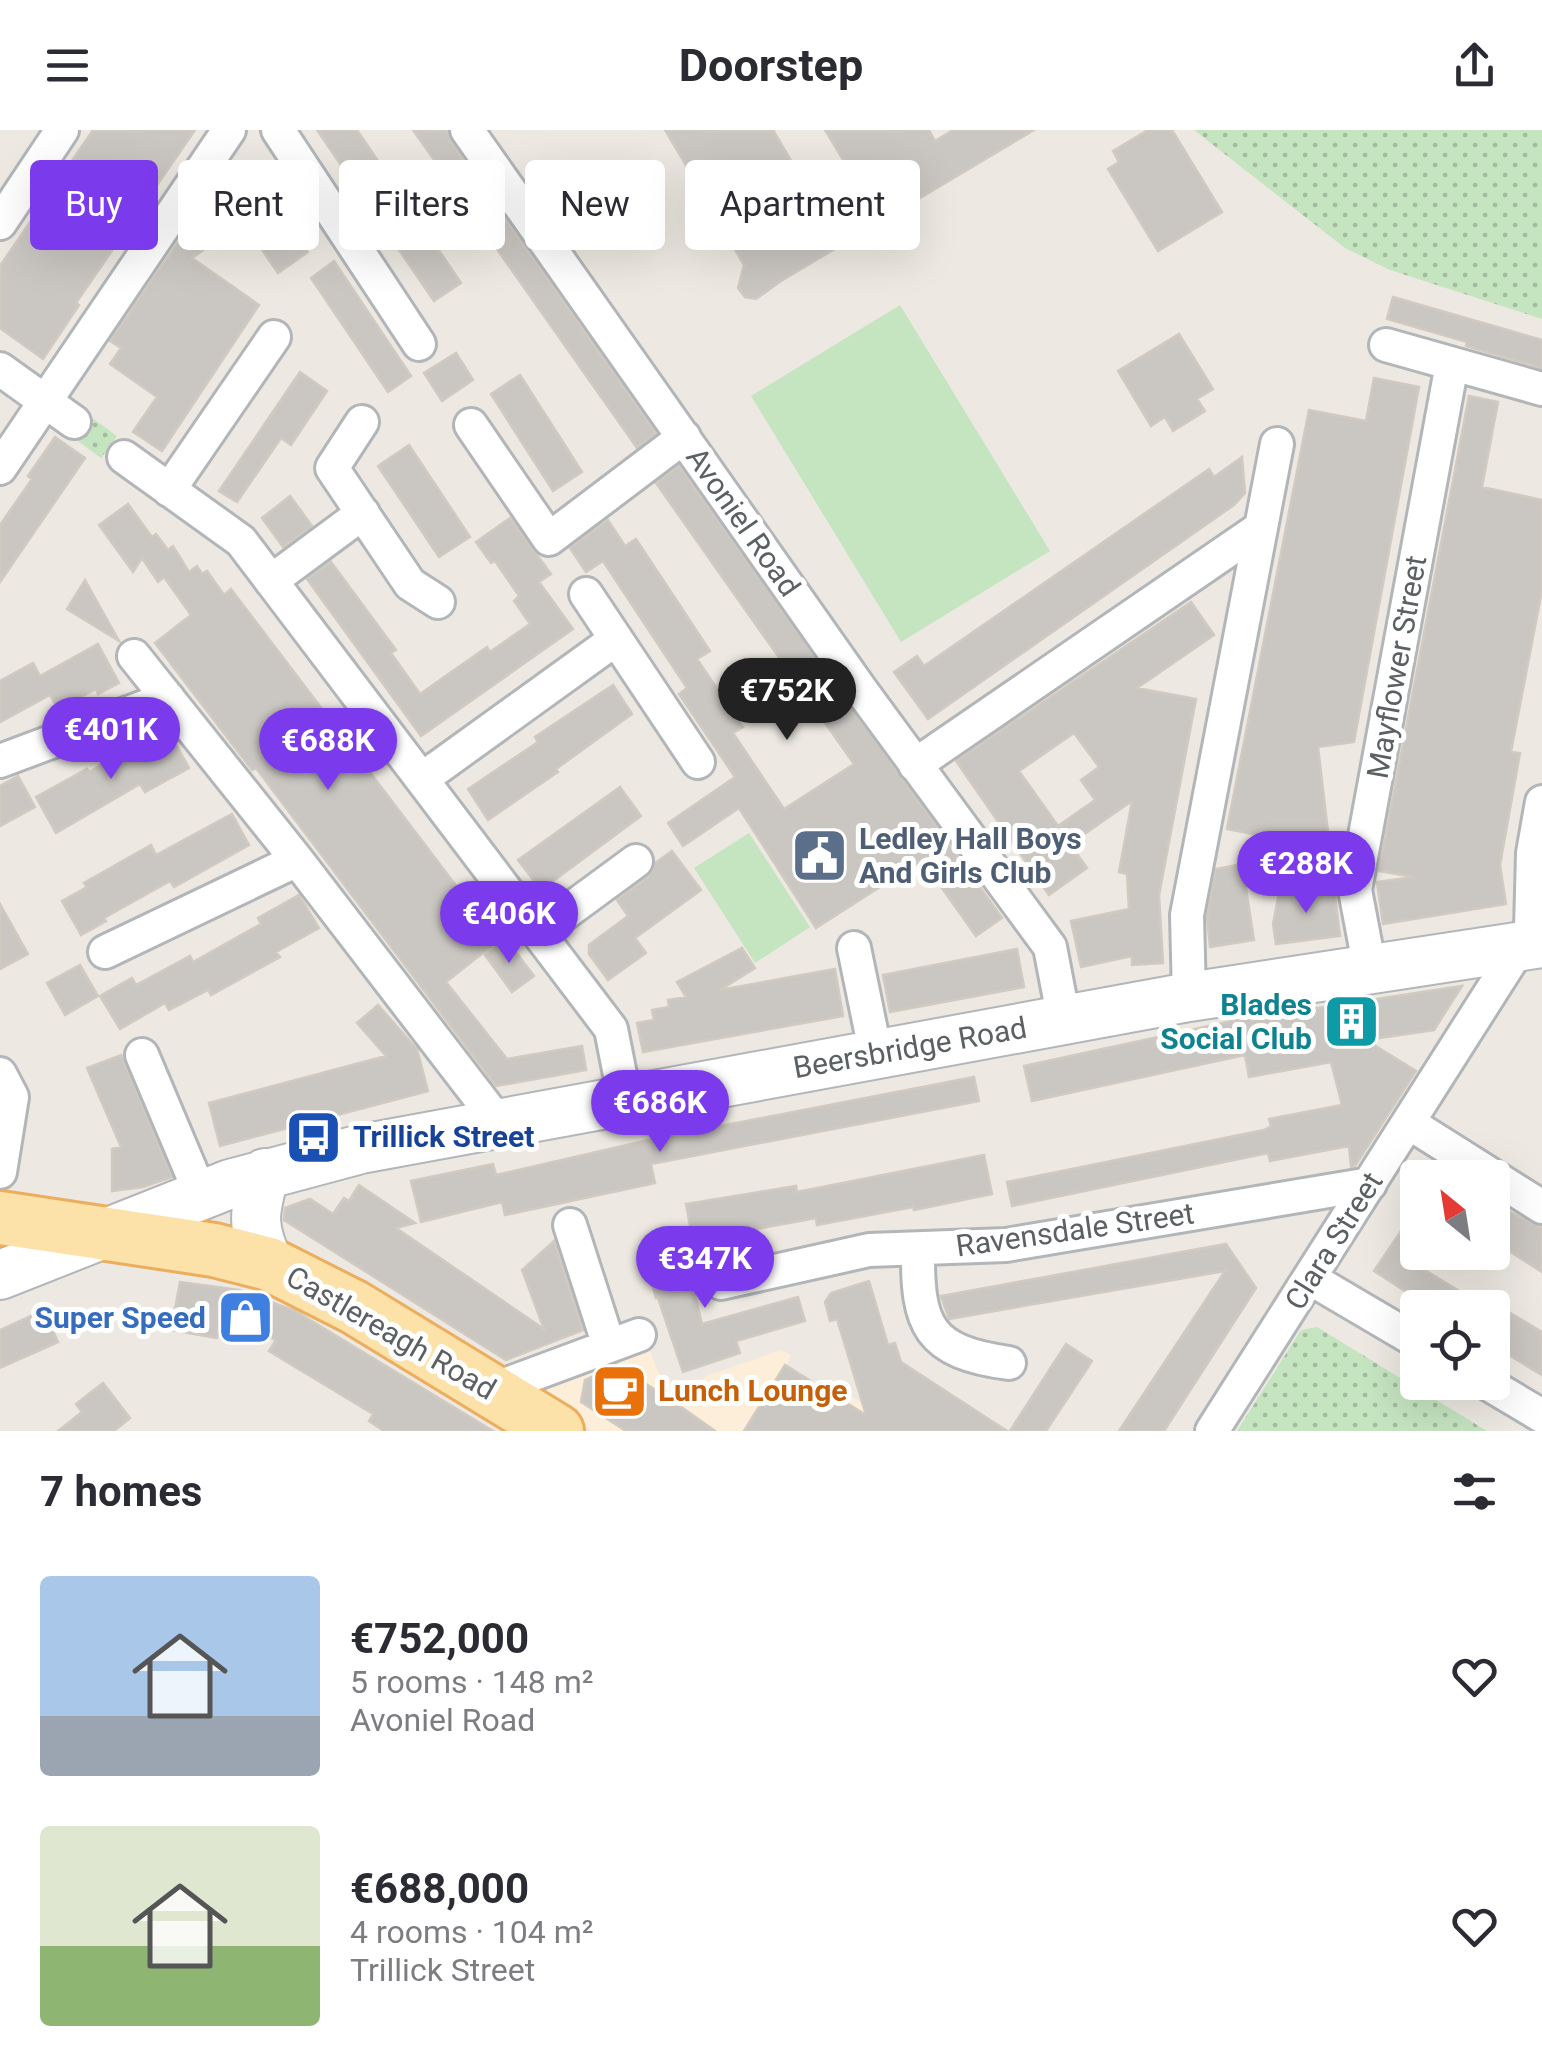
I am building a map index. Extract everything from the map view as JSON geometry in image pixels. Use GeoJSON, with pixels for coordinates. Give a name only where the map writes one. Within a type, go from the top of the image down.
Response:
{"type":"FeatureCollection","features":[{"type":"Feature","properties":{"kind":"main road","name":"Beersbridge Road"},"geometry":{"type":"LineString","coordinates":[[0,1276],[201,1195],[266,1173],[361,1149],[1189,997],[1530,946]]}},
{"type":"Feature","properties":{"kind":"main road"},"geometry":{"type":"LineString","coordinates":[[266,1173],[255,1208],[255,1222],[256,1238],[269,1264]]}},
{"type":"Feature","properties":{"kind":"main road","name":"Castlereagh Road"},"geometry":{"type":"LineString","coordinates":[[0,1218],[214,1250],[269,1264],[354,1306],[557,1431]]}},
{"type":"Feature","properties":{"kind":"street"},"geometry":{"type":"LineString","coordinates":[[0,223],[62,130]]}},
{"type":"Feature","properties":{"kind":"street"},"geometry":{"type":"LineString","coordinates":[[0,468],[229,130]]}},
{"type":"Feature","properties":{"kind":"street"},"geometry":{"type":"LineString","coordinates":[[278,130],[419,344]]}},
{"type":"Feature","properties":{"kind":"street","name":"Avoniel Road"},"geometry":{"type":"LineString","coordinates":[[467,130],[915,764],[1050,947],[1064,1020]]}},
{"type":"Feature","properties":{"kind":"street"},"geometry":{"type":"LineString","coordinates":[[169,490],[274,337]]}},
{"type":"Feature","properties":{"kind":"street"},"geometry":{"type":"LineString","coordinates":[[1386,345],[1542,389]]}},
{"type":"Feature","properties":{"kind":"street","name":"Mayflower Street"},"geometry":{"type":"LineString","coordinates":[[1370,969],[1356,890],[1452,364]]}},
{"type":"Feature","properties":{"kind":"street"},"geometry":{"type":"LineString","coordinates":[[0,369],[74,422]]}},
{"type":"Feature","properties":{"kind":"street"},"geometry":{"type":"LineString","coordinates":[[362,422],[332,468],[410,584],[438,602]]}},
{"type":"Feature","properties":{"kind":"street"},"geometry":{"type":"LineString","coordinates":[[471,425],[549,539],[684,438]]}},
{"type":"Feature","properties":{"kind":"street"},"geometry":{"type":"LineString","coordinates":[[1189,997],[1187,915],[1277,444]]}},
{"type":"Feature","properties":{"kind":"street"},"geometry":{"type":"LineString","coordinates":[[124,457],[240,541],[610,1029],[624,1100]]}},
{"type":"Feature","properties":{"kind":"street"},"geometry":{"type":"LineString","coordinates":[[271,581],[363,513]]}},
{"type":"Feature","properties":{"kind":"street"},"geometry":{"type":"LineString","coordinates":[[915,764],[1259,529]]}},
{"type":"Feature","properties":{"kind":"street"},"geometry":{"type":"LineString","coordinates":[[586,594],[698,762]]}},
{"type":"Feature","properties":{"kind":"street"},"geometry":{"type":"LineString","coordinates":[[422,779],[616,639]]}},
{"type":"Feature","properties":{"kind":"street"},"geometry":{"type":"LineString","coordinates":[[134,656],[499,1123]]}},
{"type":"Feature","properties":{"kind":"street"},"geometry":{"type":"LineString","coordinates":[[0,761],[168,698]]}},
{"type":"Feature","properties":{"kind":"street","name":"Clara Street"},"geometry":{"type":"LineString","coordinates":[[1212,1431],[1408,1124],[1530,946],[1533,852],[1542,802]]}},
{"type":"Feature","properties":{"kind":"street"},"geometry":{"type":"LineString","coordinates":[[105,952],[297,860]]}},
{"type":"Feature","properties":{"kind":"street"},"geometry":{"type":"LineString","coordinates":[[538,933],[636,861]]}},
{"type":"Feature","properties":{"kind":"street"},"geometry":{"type":"LineString","coordinates":[[854,948],[876,1055]]}},
{"type":"Feature","properties":{"kind":"street"},"geometry":{"type":"LineString","coordinates":[[142,1055],[201,1195]]}},
{"type":"Feature","properties":{"kind":"street"},"geometry":{"type":"LineString","coordinates":[[0,1074],[12,1096],[0,1172]]}},
{"type":"Feature","properties":{"kind":"street"},"geometry":{"type":"LineString","coordinates":[[1408,1124],[1542,1207]]}},
{"type":"Feature","properties":{"kind":"street","name":"Ravensdale Street"},"geometry":{"type":"LineString","coordinates":[[721,1284],[846,1254],[889,1248],[1006,1245],[1370,1184]]}},
{"type":"Feature","properties":{"kind":"street"},"geometry":{"type":"LineString","coordinates":[[491,1390],[624,1340],[570,1226]]}},
{"type":"Feature","properties":{"kind":"street"},"geometry":{"type":"LineString","coordinates":[[918,1250],[920,1307],[935,1334],[970,1356],[1009,1363]]}},
{"type":"Feature","properties":{"kind":"street"},"geometry":{"type":"LineString","coordinates":[[1311,1279],[1400,1331]]}},
{"type":"Feature","properties":{"kind":"street"},"geometry":{"type":"LineString","coordinates":[[1510,1397],[1542,1416]]}},
{"type":"Feature","properties":{"kind":"shaded area"},"geometry":{"type":"Polygon","coordinates":[[[649,1348],[659,1374],[689,1393],[706,1376],[781,1350],[791,1355],[786,1366],[835,1396],[849,1402],[853,1397],[907,1431],[592,1431],[533,1394],[649,1348]]]}},
{"type":"Feature","properties":{"kind":"green space"},"geometry":{"type":"Polygon","coordinates":[[[1194,130],[1542,130],[1542,319],[1390,270],[1345,248],[1194,130]]]}},
{"type":"Feature","properties":{"kind":"green space"},"geometry":{"type":"Polygon","coordinates":[[[900,305],[1050,551],[901,642],[751,396],[900,305]]]}},
{"type":"Feature","properties":{"kind":"green space"},"geometry":{"type":"Polygon","coordinates":[[[87,414],[117,436],[101,458],[71,436],[87,414]]]}},
{"type":"Feature","properties":{"kind":"green space"},"geometry":{"type":"Polygon","coordinates":[[[749,833],[810,927],[755,963],[694,868],[749,833]]]}},
{"type":"Feature","properties":{"kind":"green space"},"geometry":{"type":"Polygon","coordinates":[[[1317,1327],[1400,1378],[1400,1400],[1436,1400],[1487,1431],[1237,1431],[1301,1330],[1317,1327]]]}},
{"type":"Feature","properties":{"kind":"building"},"geometry":{"type":"Polygon","coordinates":[[[93,130],[195,130],[158,184],[158,160],[72,160],[93,130]]]}},
{"type":"Feature","properties":{"kind":"building"},"geometry":{"type":"Polygon","coordinates":[[[317,130],[357,130],[377,160],[339,162],[317,130]]]}},
{"type":"Feature","properties":{"kind":"building"},"geometry":{"type":"Polygon","coordinates":[[[413,130],[447,130],[464,160],[434,160],[413,130]]]}},
{"type":"Feature","properties":{"kind":"building"},"geometry":{"type":"Polygon","coordinates":[[[665,130],[773,130],[791,160],[685,160],[685,164],[665,130]]]}},
{"type":"Feature","properties":{"kind":"building"},"geometry":{"type":"Polygon","coordinates":[[[825,130],[929,130],[935,141],[953,130],[1034,130],[920,198],[920,160],[843,160],[825,130]]]}},
{"type":"Feature","properties":{"kind":"building"},"geometry":{"type":"Polygon","coordinates":[[[1148,130],[1172,130],[1222,212],[1158,251],[1108,169],[1119,162],[1113,151],[1148,130]]]}},
{"type":"Feature","properties":{"kind":"building"},"geometry":{"type":"Polygon","coordinates":[[[505,219],[656,433],[637,448],[498,250],[505,250],[505,219]]]}},
{"type":"Feature","properties":{"kind":"building"},"geometry":{"type":"Polygon","coordinates":[[[30,222],[30,250],[112,250],[43,359],[0,328],[0,266],[30,222]]]}},
{"type":"Feature","properties":{"kind":"building"},"geometry":{"type":"Polygon","coordinates":[[[178,242],[178,250],[203,250],[192,258],[259,305],[162,451],[133,432],[157,397],[110,364],[121,348],[110,341],[178,242]]]}},
{"type":"Feature","properties":{"kind":"building"},"geometry":{"type":"Polygon","coordinates":[[[262,250],[307,250],[308,252],[278,273],[262,250]]]}},
{"type":"Feature","properties":{"kind":"building"},"geometry":{"type":"Polygon","coordinates":[[[399,250],[439,250],[461,283],[434,301],[399,250]]]}},
{"type":"Feature","properties":{"kind":"building"},"geometry":{"type":"Polygon","coordinates":[[[735,250],[833,250],[756,299],[745,297],[738,288],[744,265],[735,250]]]}},
{"type":"Feature","properties":{"kind":"building"},"geometry":{"type":"Polygon","coordinates":[[[334,261],[411,376],[388,392],[311,278],[334,261]]]}},
{"type":"Feature","properties":{"kind":"building"},"geometry":{"type":"Polygon","coordinates":[[[1393,297],[1542,340],[1542,368],[1387,319],[1393,297]]]}},
{"type":"Feature","properties":{"kind":"building"},"geometry":{"type":"Polygon","coordinates":[[[1179,334],[1213,389],[1197,399],[1205,411],[1173,431],[1165,417],[1151,426],[1118,371],[1179,334]]]}},
{"type":"Feature","properties":{"kind":"building"},"geometry":{"type":"Polygon","coordinates":[[[456,353],[473,380],[442,401],[424,373],[456,353]]]}},
{"type":"Feature","properties":{"kind":"building"},"geometry":{"type":"Polygon","coordinates":[[[300,372],[327,391],[291,445],[281,438],[237,502],[219,491],[300,372]]]}},
{"type":"Feature","properties":{"kind":"building"},"geometry":{"type":"Polygon","coordinates":[[[520,375],[582,472],[553,491],[491,394],[520,375]]]}},
{"type":"Feature","properties":{"kind":"building"},"geometry":{"type":"Polygon","coordinates":[[[1374,378],[1419,387],[1354,742],[1318,747],[1330,849],[1227,829],[1309,410],[1366,421],[1374,378]]]}},
{"type":"Feature","properties":{"kind":"building"},"geometry":{"type":"Polygon","coordinates":[[[1469,396],[1498,402],[1482,487],[1542,500],[1542,590],[1511,752],[1520,753],[1500,865],[1506,904],[1383,924],[1377,882],[1414,877],[1379,871],[1469,396]]]}},
{"type":"Feature","properties":{"kind":"building"},"geometry":{"type":"Polygon","coordinates":[[[55,437],[85,458],[0,582],[0,525],[55,437]]]}},
{"type":"Feature","properties":{"kind":"building"},"geometry":{"type":"Polygon","coordinates":[[[409,445],[470,537],[439,557],[378,466],[409,445]]]}},
{"type":"Feature","properties":{"kind":"building"},"geometry":{"type":"Polygon","coordinates":[[[1242,457],[1245,493],[1234,505],[928,719],[894,672],[917,656],[924,666],[1209,469],[1214,477],[1242,457]]]}},
{"type":"Feature","properties":{"kind":"building"},"geometry":{"type":"Polygon","coordinates":[[[679,466],[1002,918],[976,936],[922,860],[816,928],[739,808],[683,846],[668,823],[735,777],[679,694],[687,688],[603,561],[586,572],[570,548],[608,520],[625,546],[636,539],[710,651],[697,659],[743,727],[733,733],[784,809],[854,764],[656,483],[679,466]]]}},
{"type":"Feature","properties":{"kind":"building"},"geometry":{"type":"Polygon","coordinates":[[[290,496],[312,526],[283,547],[262,518],[290,496]]]}},
{"type":"Feature","properties":{"kind":"building"},"geometry":{"type":"Polygon","coordinates":[[[128,504],[152,537],[156,534],[168,550],[173,546],[189,572],[197,566],[202,574],[207,571],[224,595],[231,589],[498,941],[446,982],[507,1059],[582,1046],[586,1070],[496,1086],[256,768],[252,770],[155,643],[191,615],[164,577],[158,582],[142,558],[133,572],[99,525],[128,504]]]}},
{"type":"Feature","properties":{"kind":"building"},"geometry":{"type":"Polygon","coordinates":[[[510,518],[551,574],[539,582],[573,629],[421,736],[307,579],[331,562],[396,650],[391,653],[420,694],[487,647],[490,652],[530,624],[514,601],[519,596],[495,561],[491,563],[476,542],[510,518]]]}},
{"type":"Feature","properties":{"kind":"building"},"geometry":{"type":"Polygon","coordinates":[[[85,580],[119,641],[67,609],[85,580]]]}},
{"type":"Feature","properties":{"kind":"building"},"geometry":{"type":"Polygon","coordinates":[[[1191,602],[1214,635],[1137,688],[1196,699],[1159,895],[1163,963],[1132,965],[1132,956],[1081,967],[1071,921],[1129,909],[1127,874],[1119,872],[1132,801],[1070,844],[1087,868],[1049,895],[956,761],[1191,602]],[[1074,733],[1019,771],[1058,826],[1095,800],[1081,780],[1099,767],[1074,733]]]}},
{"type":"Feature","properties":{"kind":"building"},"geometry":{"type":"Polygon","coordinates":[[[98,644],[119,683],[98,694],[96,689],[58,709],[50,695],[0,722],[0,681],[33,663],[40,676],[98,644]]]}},
{"type":"Feature","properties":{"kind":"building"},"geometry":{"type":"Polygon","coordinates":[[[613,685],[632,714],[488,820],[468,789],[538,742],[535,737],[613,685]]]}},
{"type":"Feature","properties":{"kind":"building"},"geometry":{"type":"Polygon","coordinates":[[[170,734],[189,768],[145,792],[140,784],[56,833],[36,797],[87,769],[89,772],[124,753],[126,758],[170,734]]]}},
{"type":"Feature","properties":{"kind":"building"},"geometry":{"type":"Polygon","coordinates":[[[18,776],[35,807],[0,826],[0,786],[18,776]]]}},
{"type":"Feature","properties":{"kind":"building"},"geometry":{"type":"Polygon","coordinates":[[[620,787],[641,816],[541,890],[518,860],[620,787]]]}},
{"type":"Feature","properties":{"kind":"building"},"geometry":{"type":"Polygon","coordinates":[[[232,814],[249,845],[174,887],[170,881],[81,935],[62,901],[87,887],[84,883],[151,845],[156,855],[232,814]]]}},
{"type":"Feature","properties":{"kind":"building"},"geometry":{"type":"Polygon","coordinates":[[[672,851],[701,890],[635,938],[646,953],[608,980],[589,954],[589,945],[628,916],[617,900],[648,877],[655,863],[672,851]]]}},
{"type":"Feature","properties":{"kind":"building"},"geometry":{"type":"Polygon","coordinates":[[[1242,864],[1254,940],[1210,947],[1207,917],[1216,869],[1242,864]]]}},
{"type":"Feature","properties":{"kind":"building"},"geometry":{"type":"Polygon","coordinates":[[[1334,887],[1340,936],[1276,944],[1273,924],[1279,893],[1334,887]]]}},
{"type":"Feature","properties":{"kind":"building"},"geometry":{"type":"Polygon","coordinates":[[[299,895],[319,928],[276,952],[280,957],[211,995],[208,990],[169,1010],[165,1003],[120,1029],[100,996],[132,978],[136,985],[190,956],[193,962],[261,924],[258,918],[299,895]]]}},
{"type":"Feature","properties":{"kind":"building"},"geometry":{"type":"Polygon","coordinates":[[[0,904],[28,954],[0,969],[0,904]]]}},
{"type":"Feature","properties":{"kind":"building"},"geometry":{"type":"Polygon","coordinates":[[[506,939],[534,976],[512,992],[485,955],[506,939]]]}},
{"type":"Feature","properties":{"kind":"building"},"geometry":{"type":"Polygon","coordinates":[[[742,948],[755,968],[720,990],[835,969],[843,1016],[643,1052],[637,1023],[654,1020],[652,1010],[669,1007],[668,1000],[686,997],[677,982],[742,948]]]}},
{"type":"Feature","properties":{"kind":"building"},"geometry":{"type":"Polygon","coordinates":[[[1017,949],[1024,987],[890,1012],[883,975],[1017,949]]]}},
{"type":"Feature","properties":{"kind":"building"},"geometry":{"type":"Polygon","coordinates":[[[80,965],[98,996],[65,1015],[47,983],[80,965]]]}},
{"type":"Feature","properties":{"kind":"building"},"geometry":{"type":"Polygon","coordinates":[[[1462,986],[1434,1030],[1366,1040],[1416,1071],[1355,1166],[1351,1167],[1349,1146],[1270,1161],[1268,1153],[1012,1206],[1007,1182],[1264,1130],[1271,1126],[1269,1119],[1342,1105],[1331,1062],[1249,1077],[1245,1055],[1032,1101],[1024,1066],[1232,1021],[1462,986]]]}},
{"type":"Feature","properties":{"kind":"building"},"geometry":{"type":"Polygon","coordinates":[[[378,1005],[417,1049],[428,1091],[220,1146],[209,1103],[386,1056],[357,1023],[378,1005]]]}},
{"type":"Feature","properties":{"kind":"building"},"geometry":{"type":"Polygon","coordinates":[[[121,1055],[172,1177],[143,1187],[112,1191],[112,1149],[121,1147],[87,1068],[121,1055]]]}},
{"type":"Feature","properties":{"kind":"building"},"geometry":{"type":"Polygon","coordinates":[[[974,1077],[979,1101],[651,1164],[655,1183],[505,1215],[502,1202],[421,1222],[411,1181],[493,1164],[496,1175],[653,1139],[974,1077]]]}},
{"type":"Feature","properties":{"kind":"building"},"geometry":{"type":"Polygon","coordinates":[[[984,1155],[992,1194],[817,1225],[816,1218],[692,1236],[686,1204],[796,1186],[797,1192],[984,1155]]]}},
{"type":"Feature","properties":{"kind":"building"},"geometry":{"type":"Polygon","coordinates":[[[359,1185],[415,1223],[396,1228],[544,1329],[522,1270],[554,1241],[583,1330],[506,1360],[284,1220],[285,1208],[310,1199],[333,1214],[344,1198],[349,1201],[359,1185]]]}},
{"type":"Feature","properties":{"kind":"building"},"geometry":{"type":"Polygon","coordinates":[[[1510,1212],[1542,1228],[1542,1272],[1510,1252],[1510,1212]]]}},
{"type":"Feature","properties":{"kind":"building"},"geometry":{"type":"Polygon","coordinates":[[[1400,1233],[1400,1270],[1425,1270],[1457,1290],[1403,1290],[1374,1271],[1400,1233]]]}},
{"type":"Feature","properties":{"kind":"building"},"geometry":{"type":"Polygon","coordinates":[[[680,1236],[702,1324],[798,1297],[805,1321],[736,1341],[740,1353],[683,1372],[642,1245],[680,1236]]]}},
{"type":"Feature","properties":{"kind":"building"},"geometry":{"type":"Polygon","coordinates":[[[1226,1244],[1256,1288],[1164,1431],[1119,1431],[1225,1271],[949,1319],[941,1296],[1226,1244]]]}},
{"type":"Feature","properties":{"kind":"building"},"geometry":{"type":"Polygon","coordinates":[[[869,1281],[888,1345],[895,1343],[901,1362],[1007,1431],[744,1431],[785,1365],[866,1415],[837,1319],[830,1321],[825,1302],[831,1293],[869,1281]]]}},
{"type":"Feature","properties":{"kind":"building"},"geometry":{"type":"Polygon","coordinates":[[[180,1282],[239,1290],[295,1311],[493,1431],[384,1431],[369,1421],[373,1414],[269,1351],[276,1340],[221,1317],[217,1338],[171,1330],[180,1282]]]}},
{"type":"Feature","properties":{"kind":"building"},"geometry":{"type":"Polygon","coordinates":[[[44,1310],[58,1342],[0,1368],[0,1330],[44,1310]]]}},
{"type":"Feature","properties":{"kind":"building"},"geometry":{"type":"Polygon","coordinates":[[[1510,1313],[1542,1332],[1542,1375],[1510,1356],[1510,1313]]]}},
{"type":"Feature","properties":{"kind":"building"},"geometry":{"type":"Polygon","coordinates":[[[1066,1344],[1092,1361],[1046,1431],[1010,1431],[1066,1344]]]}},
{"type":"Feature","properties":{"kind":"building","name":"Lunch Lounge"},"geometry":{"type":"Polygon","coordinates":[[[617,1365],[715,1431],[626,1431],[581,1402],[585,1380],[617,1365]]]}},
{"type":"Feature","properties":{"kind":"building"},"geometry":{"type":"Polygon","coordinates":[[[103,1383],[130,1418],[114,1431],[58,1431],[82,1412],[76,1404],[103,1383]]]}},
{"type":"Feature","properties":{"kind":"place","name":"Ledley Hall Boys And Girls Club"},"geometry":{"type":"Point","coordinates":[820,856]}},
{"type":"Feature","properties":{"kind":"place","name":"Blades Social Club"},"geometry":{"type":"Point","coordinates":[1351,1022]}},
{"type":"Feature","properties":{"kind":"place","name":"Trillick Street"},"geometry":{"type":"Point","coordinates":[314,1137]}},
{"type":"Feature","properties":{"kind":"place","name":"Super Speed"},"geometry":{"type":"Point","coordinates":[245,1318]}},
{"type":"Feature","properties":{"kind":"place","name":"Lunch Lounge"},"geometry":{"type":"Point","coordinates":[619,1391]}}]}
